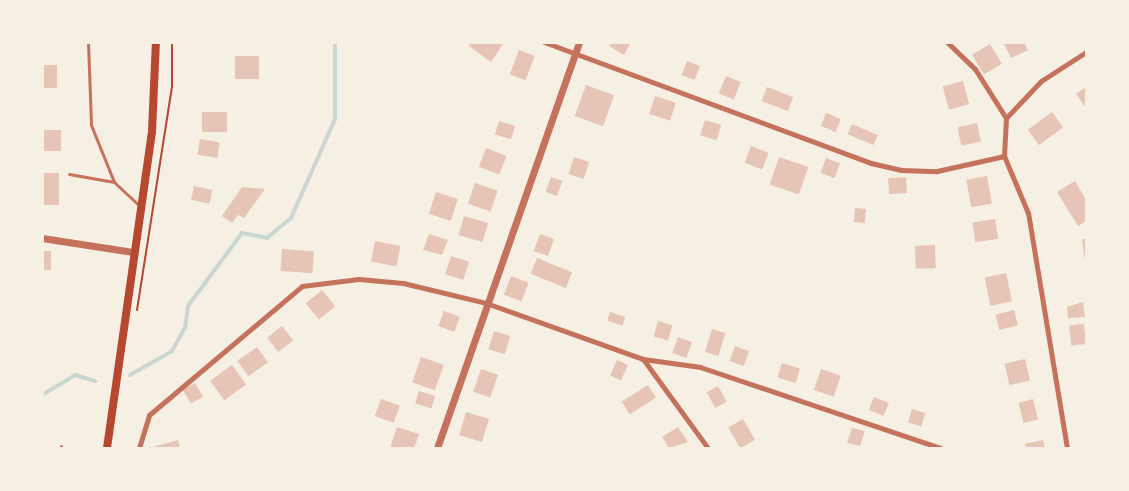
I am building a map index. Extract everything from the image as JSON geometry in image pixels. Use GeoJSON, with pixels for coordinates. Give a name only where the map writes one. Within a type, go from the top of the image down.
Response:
{"type":"FeatureCollection","features":[{"type":"Feature","properties":{"kind":"main road"},"geometry":{"type":"LineString","coordinates":[[107,448],[155,105],[156,42]]}},
{"type":"Feature","properties":{"kind":"street"},"geometry":{"type":"LineString","coordinates":[[544,42],[572,54],[878,165],[937,171],[1004,156]]}},
{"type":"Feature","properties":{"kind":"street"},"geometry":{"type":"LineString","coordinates":[[436,448],[572,54],[579,42]]}},
{"type":"Feature","properties":{"kind":"street"},"geometry":{"type":"LineString","coordinates":[[948,42],[974,69],[1006,118],[1004,156],[1028,213],[1067,448]]}},
{"type":"Feature","properties":{"kind":"street"},"geometry":{"type":"LineString","coordinates":[[1006,118],[1041,82],[1086,52]]}},
{"type":"Feature","properties":{"kind":"street"},"geometry":{"type":"LineString","coordinates":[[42,238],[133,252]]}},
{"type":"Feature","properties":{"kind":"street"},"geometry":{"type":"LineString","coordinates":[[138,448],[149,415],[302,286],[358,279],[385,282],[486,303],[643,359],[700,367],[941,448]]}},
{"type":"Feature","properties":{"kind":"street"},"geometry":{"type":"LineString","coordinates":[[643,359],[708,448]]}},
{"type":"Feature","properties":{"kind":"lane"},"geometry":{"type":"LineString","coordinates":[[88,42],[90,125],[114,182],[142,207]]}},
{"type":"Feature","properties":{"kind":"lane"},"geometry":{"type":"LineString","coordinates":[[69,174],[114,182]]}},
{"type":"Feature","properties":{"kind":"path"},"geometry":{"type":"LineString","coordinates":[[137,314],[172,86],[172,42]]}},
{"type":"Feature","properties":{"kind":"building"},"geometry":{"type":"Polygon","coordinates":[[[471,42],[500,42],[503,44],[491,62],[469,46],[471,42]]]}},
{"type":"Feature","properties":{"kind":"building"},"geometry":{"type":"Polygon","coordinates":[[[612,42],[631,42],[624,55],[609,46],[612,42]]]}},
{"type":"Feature","properties":{"kind":"building"},"geometry":{"type":"Polygon","coordinates":[[[1003,42],[1024,42],[1028,50],[1011,58],[1003,42]]]}},
{"type":"Feature","properties":{"kind":"building"},"geometry":{"type":"Polygon","coordinates":[[[990,44],[1002,64],[984,75],[972,55],[990,44]]]}},
{"type":"Feature","properties":{"kind":"building"},"geometry":{"type":"Polygon","coordinates":[[[519,50],[535,56],[526,80],[510,74],[519,50]]]}},
{"type":"Feature","properties":{"kind":"building"},"geometry":{"type":"Polygon","coordinates":[[[235,56],[259,56],[259,79],[235,79],[235,56]]]}},
{"type":"Feature","properties":{"kind":"building"},"geometry":{"type":"Polygon","coordinates":[[[687,61],[700,66],[695,80],[682,75],[687,61]]]}},
{"type":"Feature","properties":{"kind":"building"},"geometry":{"type":"Polygon","coordinates":[[[42,65],[57,65],[57,88],[42,88],[42,65]]]}},
{"type":"Feature","properties":{"kind":"building"},"geometry":{"type":"Polygon","coordinates":[[[726,76],[741,82],[734,100],[719,94],[726,76]]]}},
{"type":"Feature","properties":{"kind":"building"},"geometry":{"type":"Polygon","coordinates":[[[963,81],[969,104],[949,110],[943,86],[963,81]]]}},
{"type":"Feature","properties":{"kind":"building"},"geometry":{"type":"Polygon","coordinates":[[[586,85],[614,95],[603,126],[575,116],[586,85]]]}},
{"type":"Feature","properties":{"kind":"building"},"geometry":{"type":"Polygon","coordinates":[[[767,87],[793,97],[788,111],[762,101],[767,87]]]}},
{"type":"Feature","properties":{"kind":"building"},"geometry":{"type":"Polygon","coordinates":[[[1086,87],[1086,108],[1076,94],[1086,87]]]}},
{"type":"Feature","properties":{"kind":"building"},"geometry":{"type":"Polygon","coordinates":[[[655,96],[676,103],[670,121],[649,114],[655,96]]]}},
{"type":"Feature","properties":{"kind":"building"},"geometry":{"type":"Polygon","coordinates":[[[202,112],[227,112],[227,132],[202,132],[202,112]]]}},
{"type":"Feature","properties":{"kind":"building"},"geometry":{"type":"Polygon","coordinates":[[[1052,112],[1063,127],[1039,145],[1028,130],[1052,112]]]}},
{"type":"Feature","properties":{"kind":"building"},"geometry":{"type":"Polygon","coordinates":[[[826,113],[841,119],[836,132],[821,126],[826,113]]]}},
{"type":"Feature","properties":{"kind":"building"},"geometry":{"type":"Polygon","coordinates":[[[705,120],[721,125],[717,140],[700,135],[705,120]]]}},
{"type":"Feature","properties":{"kind":"building"},"geometry":{"type":"Polygon","coordinates":[[[499,121],[515,126],[511,139],[495,134],[499,121]]]}},
{"type":"Feature","properties":{"kind":"building"},"geometry":{"type":"Polygon","coordinates":[[[977,123],[981,142],[961,146],[957,127],[977,123]]]}},
{"type":"Feature","properties":{"kind":"building"},"geometry":{"type":"Polygon","coordinates":[[[852,124],[878,135],[873,145],[848,134],[852,124]]]}},
{"type":"Feature","properties":{"kind":"building"},"geometry":{"type":"Polygon","coordinates":[[[42,130],[61,130],[61,151],[42,151],[42,130]]]}},
{"type":"Feature","properties":{"kind":"building"},"geometry":{"type":"Polygon","coordinates":[[[200,139],[220,142],[217,158],[197,155],[200,139]]]}},
{"type":"Feature","properties":{"kind":"building"},"geometry":{"type":"Polygon","coordinates":[[[751,146],[769,153],[762,170],[745,163],[751,146]]]}},
{"type":"Feature","properties":{"kind":"building"},"geometry":{"type":"Polygon","coordinates":[[[486,148],[507,156],[499,175],[479,167],[486,148]]]}},
{"type":"Feature","properties":{"kind":"building"},"geometry":{"type":"Polygon","coordinates":[[[574,157],[589,162],[584,179],[568,174],[574,157]]]}},
{"type":"Feature","properties":{"kind":"building"},"geometry":{"type":"Polygon","coordinates":[[[779,157],[808,167],[799,195],[770,184],[779,157]]]}},
{"type":"Feature","properties":{"kind":"building"},"geometry":{"type":"Polygon","coordinates":[[[826,158],[840,163],[835,178],[821,173],[826,158]]]}},
{"type":"Feature","properties":{"kind":"building"},"geometry":{"type":"Polygon","coordinates":[[[42,173],[59,173],[59,205],[42,205],[42,173]]]}},
{"type":"Feature","properties":{"kind":"building"},"geometry":{"type":"Polygon","coordinates":[[[987,176],[992,204],[971,207],[966,180],[987,176]]]}},
{"type":"Feature","properties":{"kind":"building"},"geometry":{"type":"Polygon","coordinates":[[[551,177],[562,181],[557,196],[546,192],[551,177]]]}},
{"type":"Feature","properties":{"kind":"building"},"geometry":{"type":"Polygon","coordinates":[[[906,177],[907,193],[889,194],[888,178],[906,177]]]}},
{"type":"Feature","properties":{"kind":"building"},"geometry":{"type":"Polygon","coordinates":[[[1075,181],[1086,200],[1086,221],[1078,226],[1057,192],[1075,181]]]}},
{"type":"Feature","properties":{"kind":"building"},"geometry":{"type":"Polygon","coordinates":[[[475,183],[498,191],[491,212],[468,204],[475,183]]]}},
{"type":"Feature","properties":{"kind":"building"},"geometry":{"type":"Polygon","coordinates":[[[194,186],[213,190],[210,204],[191,200],[194,186]]]}},
{"type":"Feature","properties":{"kind":"building"},"geometry":{"type":"Polygon","coordinates":[[[242,187],[265,189],[244,218],[238,215],[232,223],[222,216],[242,187]]]}},
{"type":"Feature","properties":{"kind":"building"},"geometry":{"type":"Polygon","coordinates":[[[436,192],[458,199],[451,221],[429,214],[436,192]]]}},
{"type":"Feature","properties":{"kind":"building"},"geometry":{"type":"Polygon","coordinates":[[[855,208],[866,209],[865,223],[854,222],[855,208]]]}},
{"type":"Feature","properties":{"kind":"building"},"geometry":{"type":"Polygon","coordinates":[[[464,216],[488,223],[483,242],[458,235],[464,216]]]}},
{"type":"Feature","properties":{"kind":"building"},"geometry":{"type":"Polygon","coordinates":[[[995,219],[998,239],[975,242],[972,223],[995,219]]]}},
{"type":"Feature","properties":{"kind":"building"},"geometry":{"type":"Polygon","coordinates":[[[429,234],[448,240],[442,255],[423,250],[429,234]]]}},
{"type":"Feature","properties":{"kind":"building"},"geometry":{"type":"Polygon","coordinates":[[[540,234],[554,239],[548,256],[534,251],[540,234]]]}},
{"type":"Feature","properties":{"kind":"building"},"geometry":{"type":"Polygon","coordinates":[[[1082,239],[1086,239],[1086,261],[1085,261],[1082,239]]]}},
{"type":"Feature","properties":{"kind":"building"},"geometry":{"type":"Polygon","coordinates":[[[375,241],[401,246],[397,267],[371,262],[375,241]]]}},
{"type":"Feature","properties":{"kind":"building"},"geometry":{"type":"Polygon","coordinates":[[[935,245],[936,268],[916,269],[915,246],[935,245]]]}},
{"type":"Feature","properties":{"kind":"building"},"geometry":{"type":"Polygon","coordinates":[[[282,249],[314,251],[312,273],[280,271],[282,249]]]}},
{"type":"Feature","properties":{"kind":"building"},"geometry":{"type":"Polygon","coordinates":[[[42,251],[51,251],[51,270],[42,270],[42,251]]]}},
{"type":"Feature","properties":{"kind":"building"},"geometry":{"type":"Polygon","coordinates":[[[451,256],[469,262],[463,280],[445,274],[451,256]]]}},
{"type":"Feature","properties":{"kind":"building"},"geometry":{"type":"Polygon","coordinates":[[[537,258],[572,272],[566,288],[531,274],[537,258]]]}},
{"type":"Feature","properties":{"kind":"building"},"geometry":{"type":"Polygon","coordinates":[[[1006,273],[1012,301],[991,306],[984,278],[1006,273]]]}},
{"type":"Feature","properties":{"kind":"building"},"geometry":{"type":"Polygon","coordinates":[[[511,276],[529,283],[522,301],[504,295],[511,276]]]}},
{"type":"Feature","properties":{"kind":"building"},"geometry":{"type":"Polygon","coordinates":[[[322,290],[335,306],[319,320],[306,303],[322,290]]]}},
{"type":"Feature","properties":{"kind":"building"},"geometry":{"type":"Polygon","coordinates":[[[1083,302],[1085,317],[1068,318],[1067,307],[1083,302]]]}},
{"type":"Feature","properties":{"kind":"building"},"geometry":{"type":"Polygon","coordinates":[[[1014,310],[1018,326],[999,330],[996,315],[1014,310]]]}},
{"type":"Feature","properties":{"kind":"building"},"geometry":{"type":"Polygon","coordinates":[[[444,311],[460,317],[454,332],[438,326],[444,311]]]}},
{"type":"Feature","properties":{"kind":"building"},"geometry":{"type":"Polygon","coordinates":[[[610,312],[625,317],[622,326],[607,321],[610,312]]]}},
{"type":"Feature","properties":{"kind":"building"},"geometry":{"type":"Polygon","coordinates":[[[658,321],[672,325],[668,341],[654,336],[658,321]]]}},
{"type":"Feature","properties":{"kind":"building"},"geometry":{"type":"Polygon","coordinates":[[[1084,324],[1086,344],[1071,345],[1069,326],[1084,324]]]}},
{"type":"Feature","properties":{"kind":"building"},"geometry":{"type":"Polygon","coordinates":[[[282,326],[293,340],[278,352],[267,338],[282,326]]]}},
{"type":"Feature","properties":{"kind":"building"},"geometry":{"type":"Polygon","coordinates":[[[712,329],[725,333],[718,356],[705,352],[712,329]]]}},
{"type":"Feature","properties":{"kind":"building"},"geometry":{"type":"Polygon","coordinates":[[[494,331],[510,336],[505,354],[488,349],[494,331]]]}},
{"type":"Feature","properties":{"kind":"building"},"geometry":{"type":"Polygon","coordinates":[[[678,337],[692,342],[686,358],[672,353],[678,337]]]}},
{"type":"Feature","properties":{"kind":"building"},"geometry":{"type":"Polygon","coordinates":[[[735,346],[749,351],[744,366],[730,361],[735,346]]]}},
{"type":"Feature","properties":{"kind":"building"},"geometry":{"type":"Polygon","coordinates":[[[257,347],[268,363],[248,376],[237,361],[257,347]]]}},
{"type":"Feature","properties":{"kind":"building"},"geometry":{"type":"Polygon","coordinates":[[[421,357],[444,365],[435,390],[412,383],[421,357]]]}},
{"type":"Feature","properties":{"kind":"building"},"geometry":{"type":"Polygon","coordinates":[[[1025,359],[1030,380],[1009,385],[1005,364],[1025,359]]]}},
{"type":"Feature","properties":{"kind":"building"},"geometry":{"type":"Polygon","coordinates":[[[617,360],[628,365],[621,380],[610,376],[617,360]]]}},
{"type":"Feature","properties":{"kind":"building"},"geometry":{"type":"Polygon","coordinates":[[[782,363],[800,369],[795,383],[777,377],[782,363]]]}},
{"type":"Feature","properties":{"kind":"building"},"geometry":{"type":"Polygon","coordinates":[[[232,365],[246,384],[224,400],[210,381],[232,365]]]}},
{"type":"Feature","properties":{"kind":"building"},"geometry":{"type":"Polygon","coordinates":[[[481,369],[498,375],[490,398],[473,392],[481,369]]]}},
{"type":"Feature","properties":{"kind":"building"},"geometry":{"type":"Polygon","coordinates":[[[821,369],[841,376],[834,397],[814,390],[821,369]]]}},
{"type":"Feature","properties":{"kind":"building"},"geometry":{"type":"Polygon","coordinates":[[[195,383],[203,397],[191,404],[183,390],[195,383]]]}},
{"type":"Feature","properties":{"kind":"building"},"geometry":{"type":"Polygon","coordinates":[[[648,385],[656,398],[630,414],[622,401],[648,385]]]}},
{"type":"Feature","properties":{"kind":"building"},"geometry":{"type":"Polygon","coordinates":[[[718,386],[727,402],[715,408],[707,392],[718,386]]]}},
{"type":"Feature","properties":{"kind":"building"},"geometry":{"type":"Polygon","coordinates":[[[419,391],[435,396],[431,408],[415,403],[419,391]]]}},
{"type":"Feature","properties":{"kind":"building"},"geometry":{"type":"Polygon","coordinates":[[[874,397],[889,403],[884,416],[869,410],[874,397]]]}},
{"type":"Feature","properties":{"kind":"building"},"geometry":{"type":"Polygon","coordinates":[[[381,399],[400,406],[394,423],[375,416],[381,399]]]}},
{"type":"Feature","properties":{"kind":"building"},"geometry":{"type":"Polygon","coordinates":[[[1033,399],[1038,419],[1024,423],[1018,403],[1033,399]]]}},
{"type":"Feature","properties":{"kind":"building"},"geometry":{"type":"Polygon","coordinates":[[[912,409],[925,413],[921,426],[908,422],[912,409]]]}},
{"type":"Feature","properties":{"kind":"building"},"geometry":{"type":"Polygon","coordinates":[[[466,412],[489,419],[482,442],[459,435],[466,412]]]}},
{"type":"Feature","properties":{"kind":"building"},"geometry":{"type":"Polygon","coordinates":[[[743,419],[755,440],[740,448],[728,427],[743,419]]]}},
{"type":"Feature","properties":{"kind":"building"},"geometry":{"type":"Polygon","coordinates":[[[397,427],[419,434],[414,448],[390,448],[397,427]]]}},
{"type":"Feature","properties":{"kind":"building"},"geometry":{"type":"Polygon","coordinates":[[[678,427],[688,442],[669,448],[662,437],[678,427]]]}},
{"type":"Feature","properties":{"kind":"building"},"geometry":{"type":"Polygon","coordinates":[[[852,428],[865,431],[860,446],[847,443],[852,428]]]}},
{"type":"Feature","properties":{"kind":"building"},"geometry":{"type":"Polygon","coordinates":[[[178,440],[180,448],[149,448],[178,440]]]}},
{"type":"Feature","properties":{"kind":"building"},"geometry":{"type":"Polygon","coordinates":[[[1043,440],[1045,448],[1026,448],[1025,444],[1043,440]]]}},
{"type":"Feature","properties":{"kind":"waterway"},"geometry":{"type":"LineString","coordinates":[[130,375],[172,351],[185,328],[188,306],[242,233],[267,238],[291,218],[335,119],[335,42]]}},
{"type":"Feature","properties":{"kind":"waterway"},"geometry":{"type":"LineString","coordinates":[[42,395],[75,375],[95,381]]}}]}
